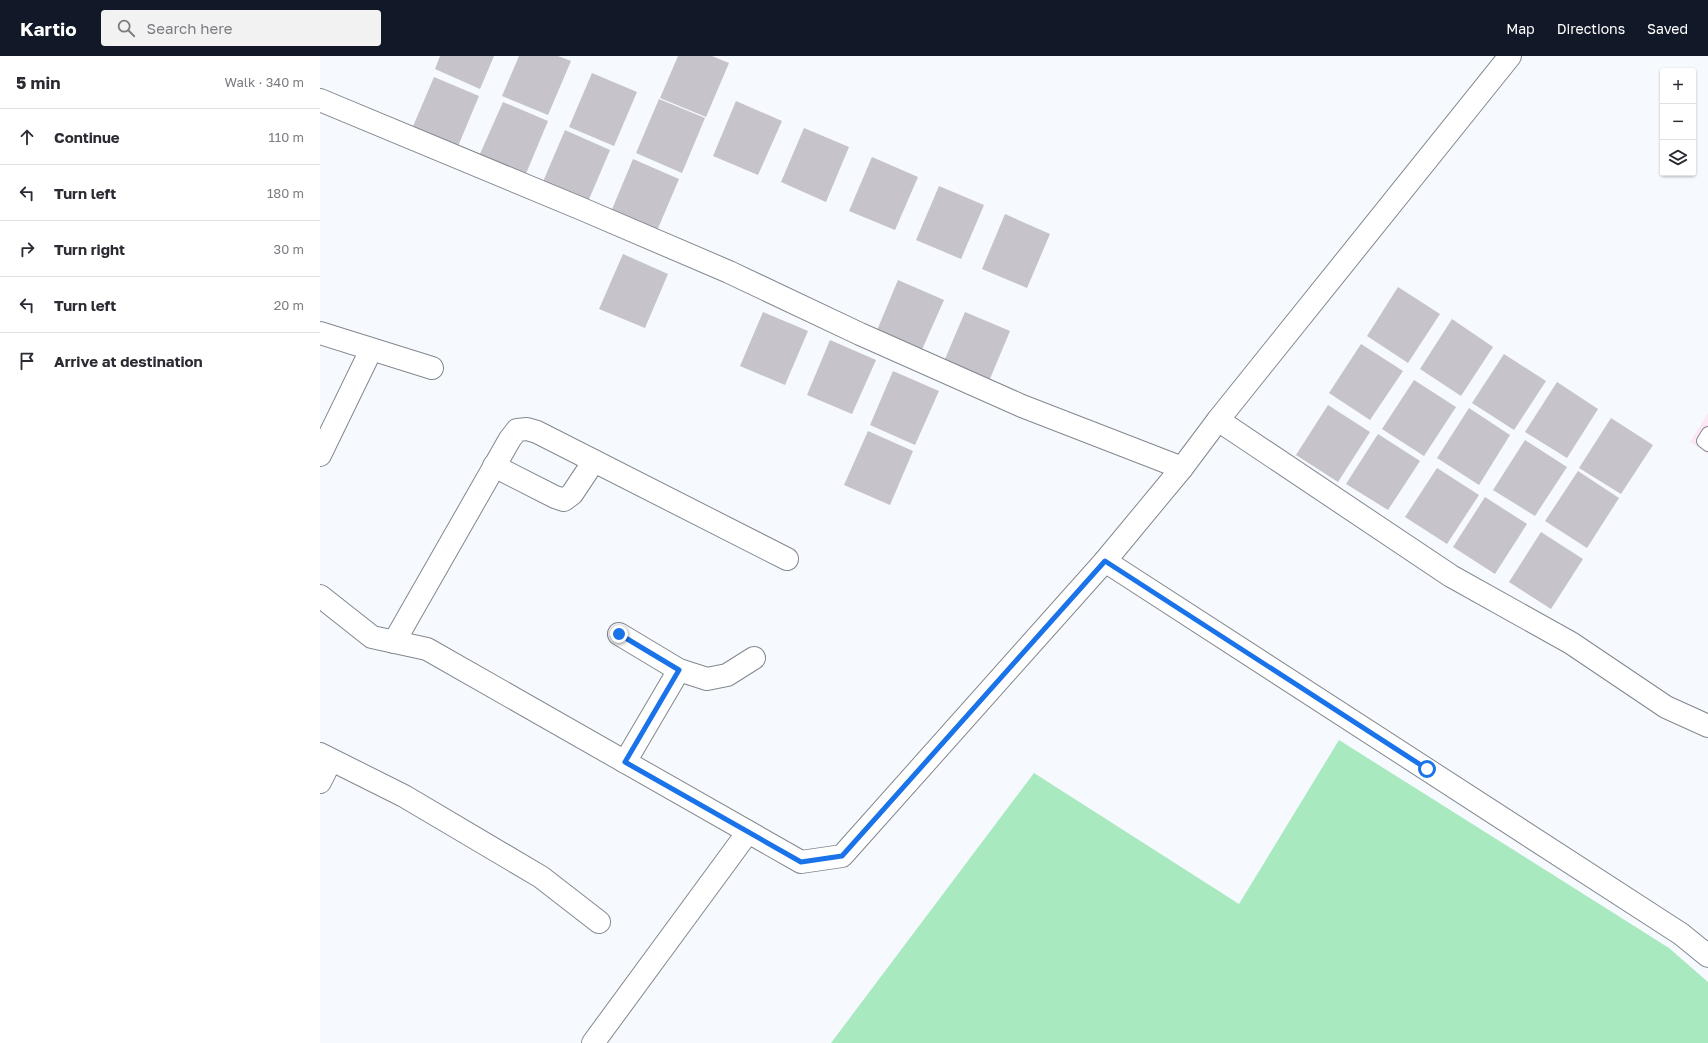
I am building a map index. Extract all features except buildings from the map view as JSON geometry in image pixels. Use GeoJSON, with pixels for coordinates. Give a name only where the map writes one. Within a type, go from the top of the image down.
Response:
{"type":"FeatureCollection","features":[{"type":"Feature","properties":{"kind":"street"},"geometry":{"type":"LineString","coordinates":[[320,596],[372,637],[427,649],[801,862],[842,856],[1105,561],[1182,468],[1218,420],[1510,56]]}},
{"type":"Feature","properties":{"kind":"street"},"geometry":{"type":"LineString","coordinates":[[320,100],[729,272],[860,334],[1022,406],[1182,468]]}},
{"type":"Feature","properties":{"kind":"street"},"geometry":{"type":"LineString","coordinates":[[320,333],[432,368]]}},
{"type":"Feature","properties":{"kind":"street"},"geometry":{"type":"LineString","coordinates":[[320,455],[371,350]]}},
{"type":"Feature","properties":{"kind":"street"},"geometry":{"type":"LineString","coordinates":[[1218,420],[1452,576],[1571,643],[1666,707],[1708,726]]}},
{"type":"Feature","properties":{"kind":"street"},"geometry":{"type":"LineString","coordinates":[[394,642],[494,466],[517,430],[527,429],[537,432],[787,559]]}},
{"type":"Feature","properties":{"kind":"street"},"geometry":{"type":"LineString","coordinates":[[494,466],[555,497],[564,500],[572,494],[594,461]]}},
{"type":"Feature","properties":{"kind":"street"},"geometry":{"type":"LineString","coordinates":[[1105,561],[1675,929],[1708,956]]}},
{"type":"Feature","properties":{"kind":"street"},"geometry":{"type":"LineString","coordinates":[[619,634],[679,670],[707,679],[727,675],[754,658]]}},
{"type":"Feature","properties":{"kind":"street"},"geometry":{"type":"LineString","coordinates":[[625,762],[679,670]]}},
{"type":"Feature","properties":{"kind":"street"},"geometry":{"type":"LineString","coordinates":[[320,782],[325,757],[404,796],[541,877],[599,922]]}},
{"type":"Feature","properties":{"kind":"street"},"geometry":{"type":"LineString","coordinates":[[593,1043],[748,832]]}},
{"type":"Feature","properties":{"kind":"lane"},"geometry":{"type":"LineString","coordinates":[[1708,433],[1703,442],[1708,445]]}},
{"type":"Feature","properties":{"kind":"shaded area"},"geometry":{"type":"Polygon","coordinates":[[[1708,413],[1708,454],[1690,442],[1708,413]]]}},
{"type":"Feature","properties":{"kind":"green space"},"geometry":{"type":"Polygon","coordinates":[[[1339,740],[1669,948],[1708,982],[1708,1043],[831,1043],[1034,773],[1239,904],[1339,740]]]}},
{"type":"Feature","properties":{"kind":"route"},"geometry":{"type":"LineString","coordinates":[[619,634],[679,670],[625,762],[801,862],[842,856],[1105,561],[1427,769]]}}]}
